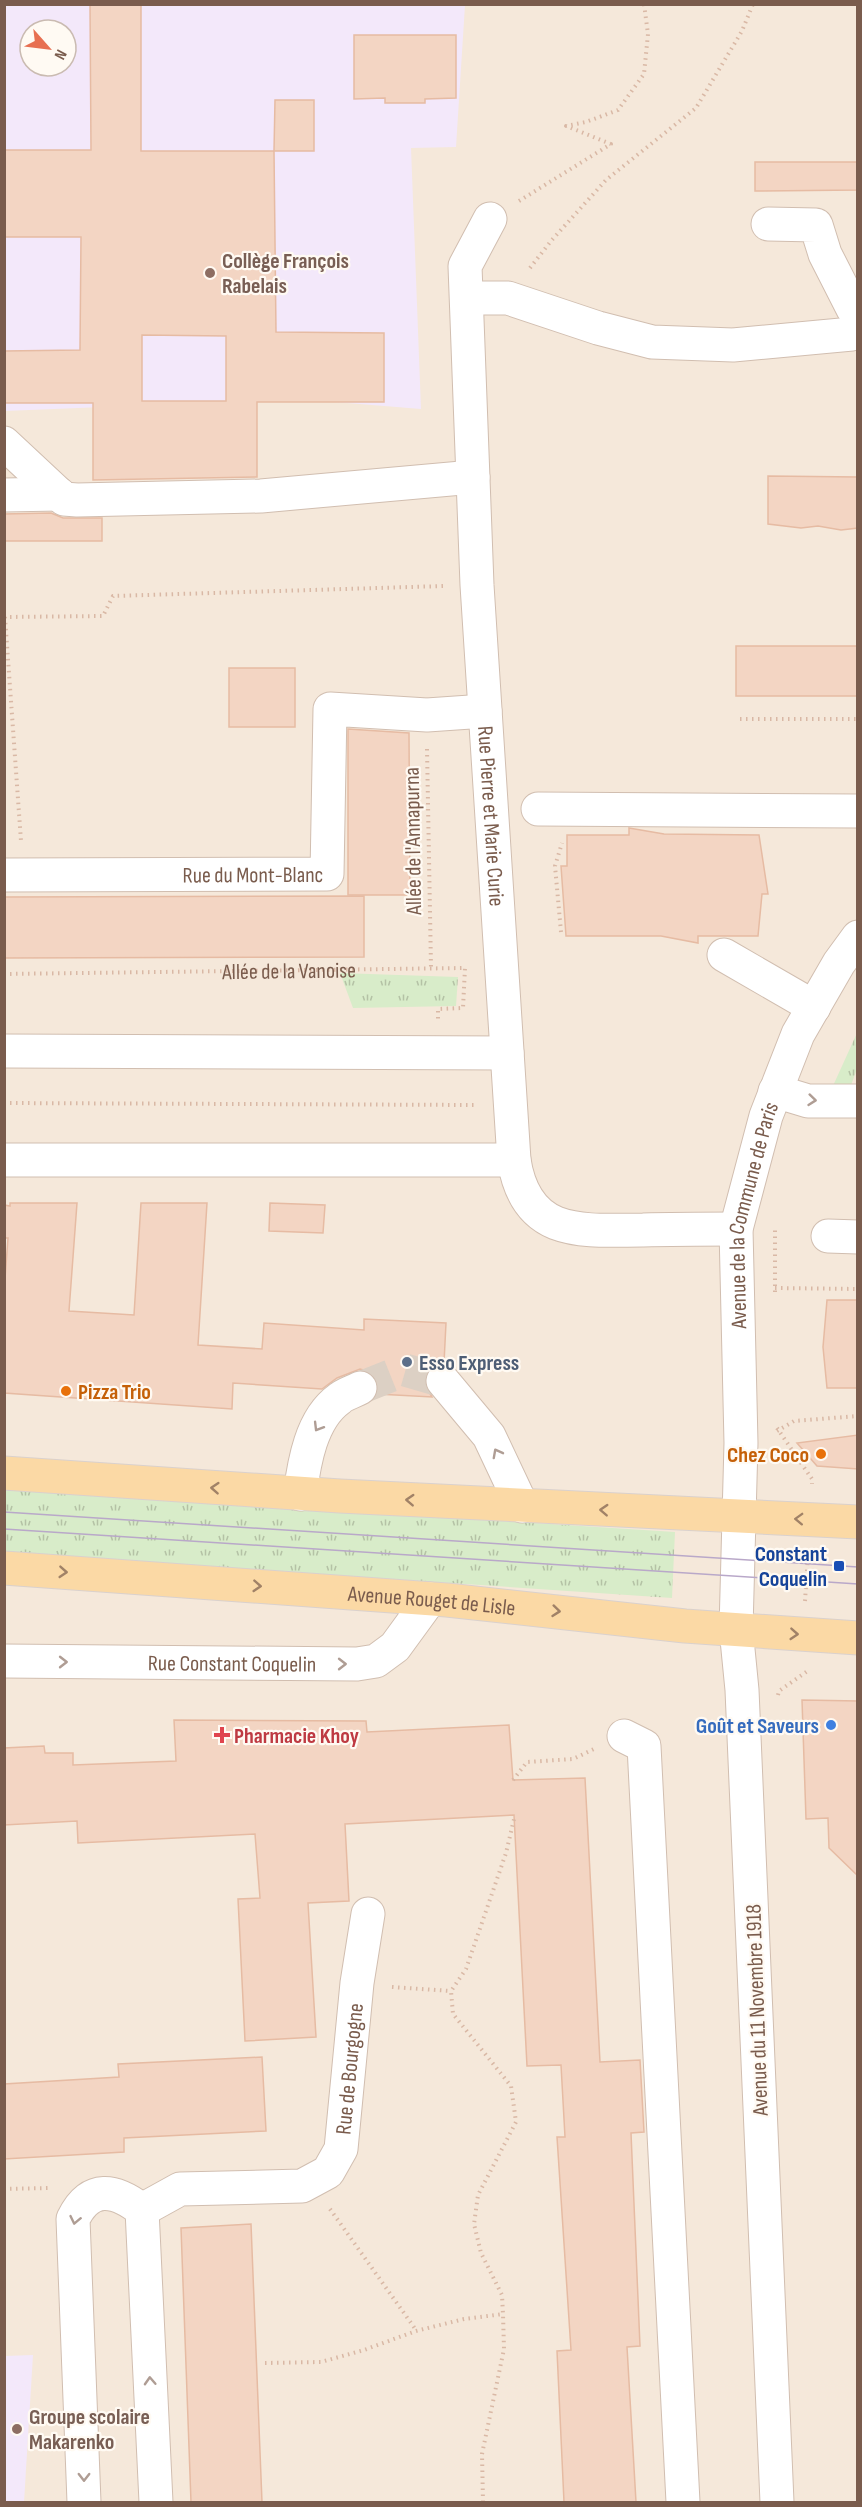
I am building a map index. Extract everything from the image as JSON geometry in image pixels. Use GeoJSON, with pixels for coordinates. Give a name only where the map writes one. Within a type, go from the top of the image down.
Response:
{"type":"FeatureCollection","features":[{"type":"Feature","properties":{"kind":"main road"},"geometry":{"type":"LineString","coordinates":[[4,1473],[300,1494],[858,1522]]}},
{"type":"Feature","properties":{"kind":"main road","name":"Avenue Rouget de Lisle"},"geometry":{"type":"LineString","coordinates":[[4,1568],[430,1599],[736,1629],[858,1638]]}},
{"type":"Feature","properties":{"kind":"street","name":"Rue Pierre et Marie Curie"},"geometry":{"type":"LineString","coordinates":[[490,219],[465,266],[477,585],[517,1179],[526,1197],[538,1211],[554,1222],[574,1228],[604,1230],[736,1229]]}},
{"type":"Feature","properties":{"kind":"street"},"geometry":{"type":"LineString","coordinates":[[768,224],[816,225],[825,254],[853,309],[858,313]]}},
{"type":"Feature","properties":{"kind":"street"},"geometry":{"type":"LineString","coordinates":[[467,298],[507,298],[597,328],[652,342],[733,345],[852,334],[858,330]]}},
{"type":"Feature","properties":{"kind":"street"},"geometry":{"type":"LineString","coordinates":[[4,443],[64,499],[77,500],[261,496],[473,477]]}},
{"type":"Feature","properties":{"kind":"street"},"geometry":{"type":"LineString","coordinates":[[4,495],[59,494]]}},
{"type":"Feature","properties":{"kind":"street","name":"Rue du Mont-Blanc"},"geometry":{"type":"LineString","coordinates":[[4,875],[327,874],[330,709],[427,715],[485,711]]}},
{"type":"Feature","properties":{"kind":"street"},"geometry":{"type":"LineString","coordinates":[[538,809],[858,811]]}},
{"type":"Feature","properties":{"kind":"street","name":"Avenue de la Commune de Paris"},"geometry":{"type":"LineString","coordinates":[[740,1517],[741,1443],[736,1229],[765,1116],[798,1034],[839,963],[858,937]]}},
{"type":"Feature","properties":{"kind":"street"},"geometry":{"type":"LineString","coordinates":[[723,955],[814,1007]]}},
{"type":"Feature","properties":{"kind":"street"},"geometry":{"type":"LineString","coordinates":[[4,1051],[507,1053]]}},
{"type":"Feature","properties":{"kind":"street"},"geometry":{"type":"LineString","coordinates":[[776,1091],[808,1101],[858,1101]]}},
{"type":"Feature","properties":{"kind":"street"},"geometry":{"type":"LineString","coordinates":[[4,1160],[514,1160]]}},
{"type":"Feature","properties":{"kind":"street"},"geometry":{"type":"LineString","coordinates":[[443,1381],[489,1436],[522,1506]]}},
{"type":"Feature","properties":{"kind":"street"},"geometry":{"type":"LineString","coordinates":[[300,1494],[305,1457],[313,1436],[328,1410],[339,1399],[360,1389]]}},
{"type":"Feature","properties":{"kind":"street","name":"Avenue du 11 Novembre 1918"},"geometry":{"type":"LineString","coordinates":[[740,1517],[736,1629],[742,1690],[777,2502]]}},
{"type":"Feature","properties":{"kind":"street","name":"Rue Constant Coquelin"},"geometry":{"type":"LineString","coordinates":[[4,1661],[357,1664],[376,1661],[395,1647],[430,1599]]}},
{"type":"Feature","properties":{"kind":"street"},"geometry":{"type":"LineString","coordinates":[[624,1736],[644,1746],[683,2502]]}},
{"type":"Feature","properties":{"kind":"street","name":"Rue de Bourgogne"},"geometry":{"type":"LineString","coordinates":[[310,2182],[327,2172],[341,2150],[357,1983],[368,1914]]}},
{"type":"Feature","properties":{"kind":"street"},"geometry":{"type":"LineString","coordinates":[[142,2210],[180,2189],[302,2186],[310,2182]]}},
{"type":"Feature","properties":{"kind":"street"},"geometry":{"type":"LineString","coordinates":[[84,2502],[73,2219],[86,2199],[105,2192],[125,2197],[142,2210],[156,2502]]}},
{"type":"Feature","properties":{"kind":"path"},"geometry":{"type":"LineString","coordinates":[[490,219],[611,144],[566,126],[586,122],[618,110],[644,74],[648,34],[644,4]]}},
{"type":"Feature","properties":{"kind":"path"},"geometry":{"type":"LineString","coordinates":[[507,298],[550,241],[606,180],[696,108],[742,31],[753,4]]}},
{"type":"Feature","properties":{"kind":"path"},"geometry":{"type":"LineString","coordinates":[[21,816],[5,616],[103,616],[113,596],[477,585]]}},
{"type":"Feature","properties":{"kind":"path","name":"Allée de l'Annapurna"},"geometry":{"type":"LineString","coordinates":[[427,715],[431,967]]}},
{"type":"Feature","properties":{"kind":"path"},"geometry":{"type":"LineString","coordinates":[[740,719],[858,719]]}},
{"type":"Feature","properties":{"kind":"path"},"geometry":{"type":"LineString","coordinates":[[554,839],[562,840],[555,866],[561,932]]}},
{"type":"Feature","properties":{"kind":"path","name":"Allée de la Vanoise"},"geometry":{"type":"LineString","coordinates":[[4,974],[465,968],[463,1008],[438,1009],[436,1053]]}},
{"type":"Feature","properties":{"kind":"path"},"geometry":{"type":"LineString","coordinates":[[4,1103],[486,1105]]}},
{"type":"Feature","properties":{"kind":"path"},"geometry":{"type":"LineString","coordinates":[[775,1297],[777,1220]]}},
{"type":"Feature","properties":{"kind":"path"},"geometry":{"type":"LineString","coordinates":[[775,1288],[858,1289]]}},
{"type":"Feature","properties":{"kind":"path"},"geometry":{"type":"LineString","coordinates":[[777,1431],[794,1421],[858,1416]]}},
{"type":"Feature","properties":{"kind":"path"},"geometry":{"type":"LineString","coordinates":[[777,1420],[777,1431],[812,1479],[804,1609]]}},
{"type":"Feature","properties":{"kind":"path"},"geometry":{"type":"LineString","coordinates":[[777,1701],[779,1691],[809,1670],[819,1669]]}},
{"type":"Feature","properties":{"kind":"path"},"geometry":{"type":"LineString","coordinates":[[513,1780],[527,1762],[573,1759],[624,1736]]}},
{"type":"Feature","properties":{"kind":"path"},"geometry":{"type":"LineString","coordinates":[[483,2502],[482,2454],[504,2349],[503,2314],[502,2295],[481,2253],[474,2224],[478,2195],[516,2122],[511,2086],[453,2014],[451,1991],[466,1969],[506,1853],[514,1815]]}},
{"type":"Feature","properties":{"kind":"path"},"geometry":{"type":"LineString","coordinates":[[357,1983],[451,1991]]}},
{"type":"Feature","properties":{"kind":"path"},"geometry":{"type":"LineString","coordinates":[[310,2182],[416,2331]]}},
{"type":"Feature","properties":{"kind":"path"},"geometry":{"type":"LineString","coordinates":[[4,2188],[65,2188],[80,2205]]}},
{"type":"Feature","properties":{"kind":"path"},"geometry":{"type":"LineString","coordinates":[[265,2362],[321,2362],[364,2350],[416,2331],[464,2319],[503,2314]]}},
{"type":"Feature","properties":{"kind":"shaded area","name":"Collège François Rabelais"},"geometry":{"type":"Polygon","coordinates":[[[4,5],[465,5],[456,147],[411,148],[421,409],[298,399],[5,411],[4,5]]]}},
{"type":"Feature","properties":{"kind":"shaded area"},"geometry":{"type":"Polygon","coordinates":[[[5,5],[857,5],[857,2502],[5,2502],[5,5]]]}},
{"type":"Feature","properties":{"kind":"shaded area","name":"Groupe scolaire Makarenko"},"geometry":{"type":"Polygon","coordinates":[[[33,2355],[24,2502],[5,2502],[5,2356],[33,2355]]]}},
{"type":"Feature","properties":{"kind":"green space"},"geometry":{"type":"Polygon","coordinates":[[[340,973],[458,977],[456,1006],[353,1008],[340,973]]]}},
{"type":"Feature","properties":{"kind":"green space"},"geometry":{"type":"Polygon","coordinates":[[[857,1033],[857,1069],[850,1088],[832,1088],[857,1033]]]}},
{"type":"Feature","properties":{"kind":"green space"},"geometry":{"type":"Polygon","coordinates":[[[4,1489],[675,1532],[672,1598],[5,1553],[4,1489]]]}},
{"type":"Feature","properties":{"kind":"building"},"geometry":{"type":"Polygon","coordinates":[[[90,4],[141,4],[141,151],[274,151],[276,332],[384,333],[384,402],[257,402],[257,477],[93,480],[93,403],[4,403],[4,351],[80,350],[81,237],[4,237],[4,150],[91,150],[90,4]],[[142,335],[142,401],[226,401],[226,336],[142,335]]]}},
{"type":"Feature","properties":{"kind":"building"},"geometry":{"type":"Polygon","coordinates":[[[354,35],[456,35],[456,98],[425,99],[425,103],[385,103],[385,98],[354,99],[354,35]]]}},
{"type":"Feature","properties":{"kind":"building"},"geometry":{"type":"Polygon","coordinates":[[[275,100],[314,100],[314,151],[274,151],[275,100]]]}},
{"type":"Feature","properties":{"kind":"building"},"geometry":{"type":"Polygon","coordinates":[[[755,162],[858,162],[858,190],[755,191],[755,162]]]}},
{"type":"Feature","properties":{"kind":"building"},"geometry":{"type":"Polygon","coordinates":[[[768,476],[858,477],[858,528],[841,530],[818,526],[801,528],[768,524],[768,476]]]}},
{"type":"Feature","properties":{"kind":"building"},"geometry":{"type":"Polygon","coordinates":[[[51,513],[63,518],[102,518],[102,541],[4,541],[4,514],[51,513]]]}},
{"type":"Feature","properties":{"kind":"building"},"geometry":{"type":"Polygon","coordinates":[[[736,646],[858,646],[858,696],[736,696],[736,646]]]}},
{"type":"Feature","properties":{"kind":"building"},"geometry":{"type":"Polygon","coordinates":[[[229,668],[295,668],[295,727],[229,727],[229,668]]]}},
{"type":"Feature","properties":{"kind":"building"},"geometry":{"type":"Polygon","coordinates":[[[348,729],[409,733],[410,895],[348,895],[348,729]]]}},
{"type":"Feature","properties":{"kind":"building"},"geometry":{"type":"Polygon","coordinates":[[[629,828],[664,834],[759,835],[768,894],[762,894],[758,936],[698,936],[698,943],[661,936],[566,936],[561,866],[567,866],[567,835],[629,835],[629,828]]]}},
{"type":"Feature","properties":{"kind":"building"},"geometry":{"type":"Polygon","coordinates":[[[364,896],[364,957],[4,958],[4,897],[364,896]]]}},
{"type":"Feature","properties":{"kind":"building"},"geometry":{"type":"Polygon","coordinates":[[[10,1203],[77,1203],[69,1311],[134,1315],[141,1203],[207,1203],[198,1345],[262,1349],[264,1323],[364,1330],[364,1319],[446,1323],[444,1363],[431,1366],[425,1375],[425,1385],[432,1397],[377,1394],[379,1388],[376,1379],[370,1372],[360,1369],[337,1378],[322,1389],[233,1383],[232,1409],[4,1393],[4,1292],[8,1238],[4,1238],[4,1205],[10,1206],[10,1203]]]}},
{"type":"Feature","properties":{"kind":"building"},"geometry":{"type":"Polygon","coordinates":[[[270,1203],[325,1205],[323,1233],[269,1231],[270,1203]]]}},
{"type":"Feature","properties":{"kind":"building"},"geometry":{"type":"Polygon","coordinates":[[[827,1300],[858,1300],[858,1388],[827,1388],[823,1347],[827,1300]]]}},
{"type":"Feature","properties":{"kind":"building"},"geometry":{"type":"Polygon","coordinates":[[[858,1435],[858,1469],[817,1466],[797,1443],[858,1435]]]}},
{"type":"Feature","properties":{"kind":"building"},"geometry":{"type":"Polygon","coordinates":[[[802,1700],[858,1701],[858,1876],[829,1848],[828,1818],[806,1819],[802,1700]]]}},
{"type":"Feature","properties":{"kind":"building"},"geometry":{"type":"Polygon","coordinates":[[[174,1720],[366,1721],[367,1732],[509,1725],[513,1780],[585,1778],[600,2062],[640,2060],[644,2132],[631,2133],[640,2346],[627,2347],[636,2502],[564,2502],[557,2351],[571,2350],[557,2137],[565,2137],[561,2065],[527,2066],[514,1815],[345,1824],[349,1901],[308,1903],[316,2037],[245,2041],[238,1899],[260,1898],[255,1834],[78,1843],[77,1821],[4,1825],[4,1748],[44,1746],[45,1753],[73,1753],[73,1765],[176,1761],[174,1720]]]}},
{"type":"Feature","properties":{"kind":"building"},"geometry":{"type":"Polygon","coordinates":[[[262,2057],[266,2131],[124,2138],[124,2152],[4,2159],[4,2084],[119,2077],[118,2064],[262,2057]]]}},
{"type":"Feature","properties":{"kind":"building"},"geometry":{"type":"Polygon","coordinates":[[[251,2224],[262,2502],[191,2502],[181,2228],[251,2224]]]}},
{"type":"Feature","properties":{"kind":"tunnel"},"geometry":{"type":"LineString","coordinates":[[360,1388],[405,1370],[443,1381]]}},
{"type":"Feature","properties":{"kind":"tram line"},"geometry":{"type":"LineString","coordinates":[[4,1512],[858,1567]]}},
{"type":"Feature","properties":{"kind":"tram line"},"geometry":{"type":"LineString","coordinates":[[4,1529],[858,1584]]}},
{"type":"Feature","properties":{"kind":"place","name":"Collège François Rabelais"},"geometry":{"type":"Point","coordinates":[210,273]}},
{"type":"Feature","properties":{"kind":"place","name":"Esso Express"},"geometry":{"type":"Point","coordinates":[407,1362]}},
{"type":"Feature","properties":{"kind":"place","name":"Pizza Trio"},"geometry":{"type":"Point","coordinates":[66,1391]}},
{"type":"Feature","properties":{"kind":"place","name":"Chez Coco"},"geometry":{"type":"Point","coordinates":[821,1454]}},
{"type":"Feature","properties":{"kind":"place","name":"Constant Coquelin"},"geometry":{"type":"Point","coordinates":[839,1566]}},
{"type":"Feature","properties":{"kind":"place","name":"Goût et Saveurs"},"geometry":{"type":"Point","coordinates":[831,1725]}},
{"type":"Feature","properties":{"kind":"place","name":"Pharmacie Khoy"},"geometry":{"type":"Point","coordinates":[222,1735]}},
{"type":"Feature","properties":{"kind":"place","name":"Groupe scolaire Makarenko"},"geometry":{"type":"Point","coordinates":[17,2429]}}]}
